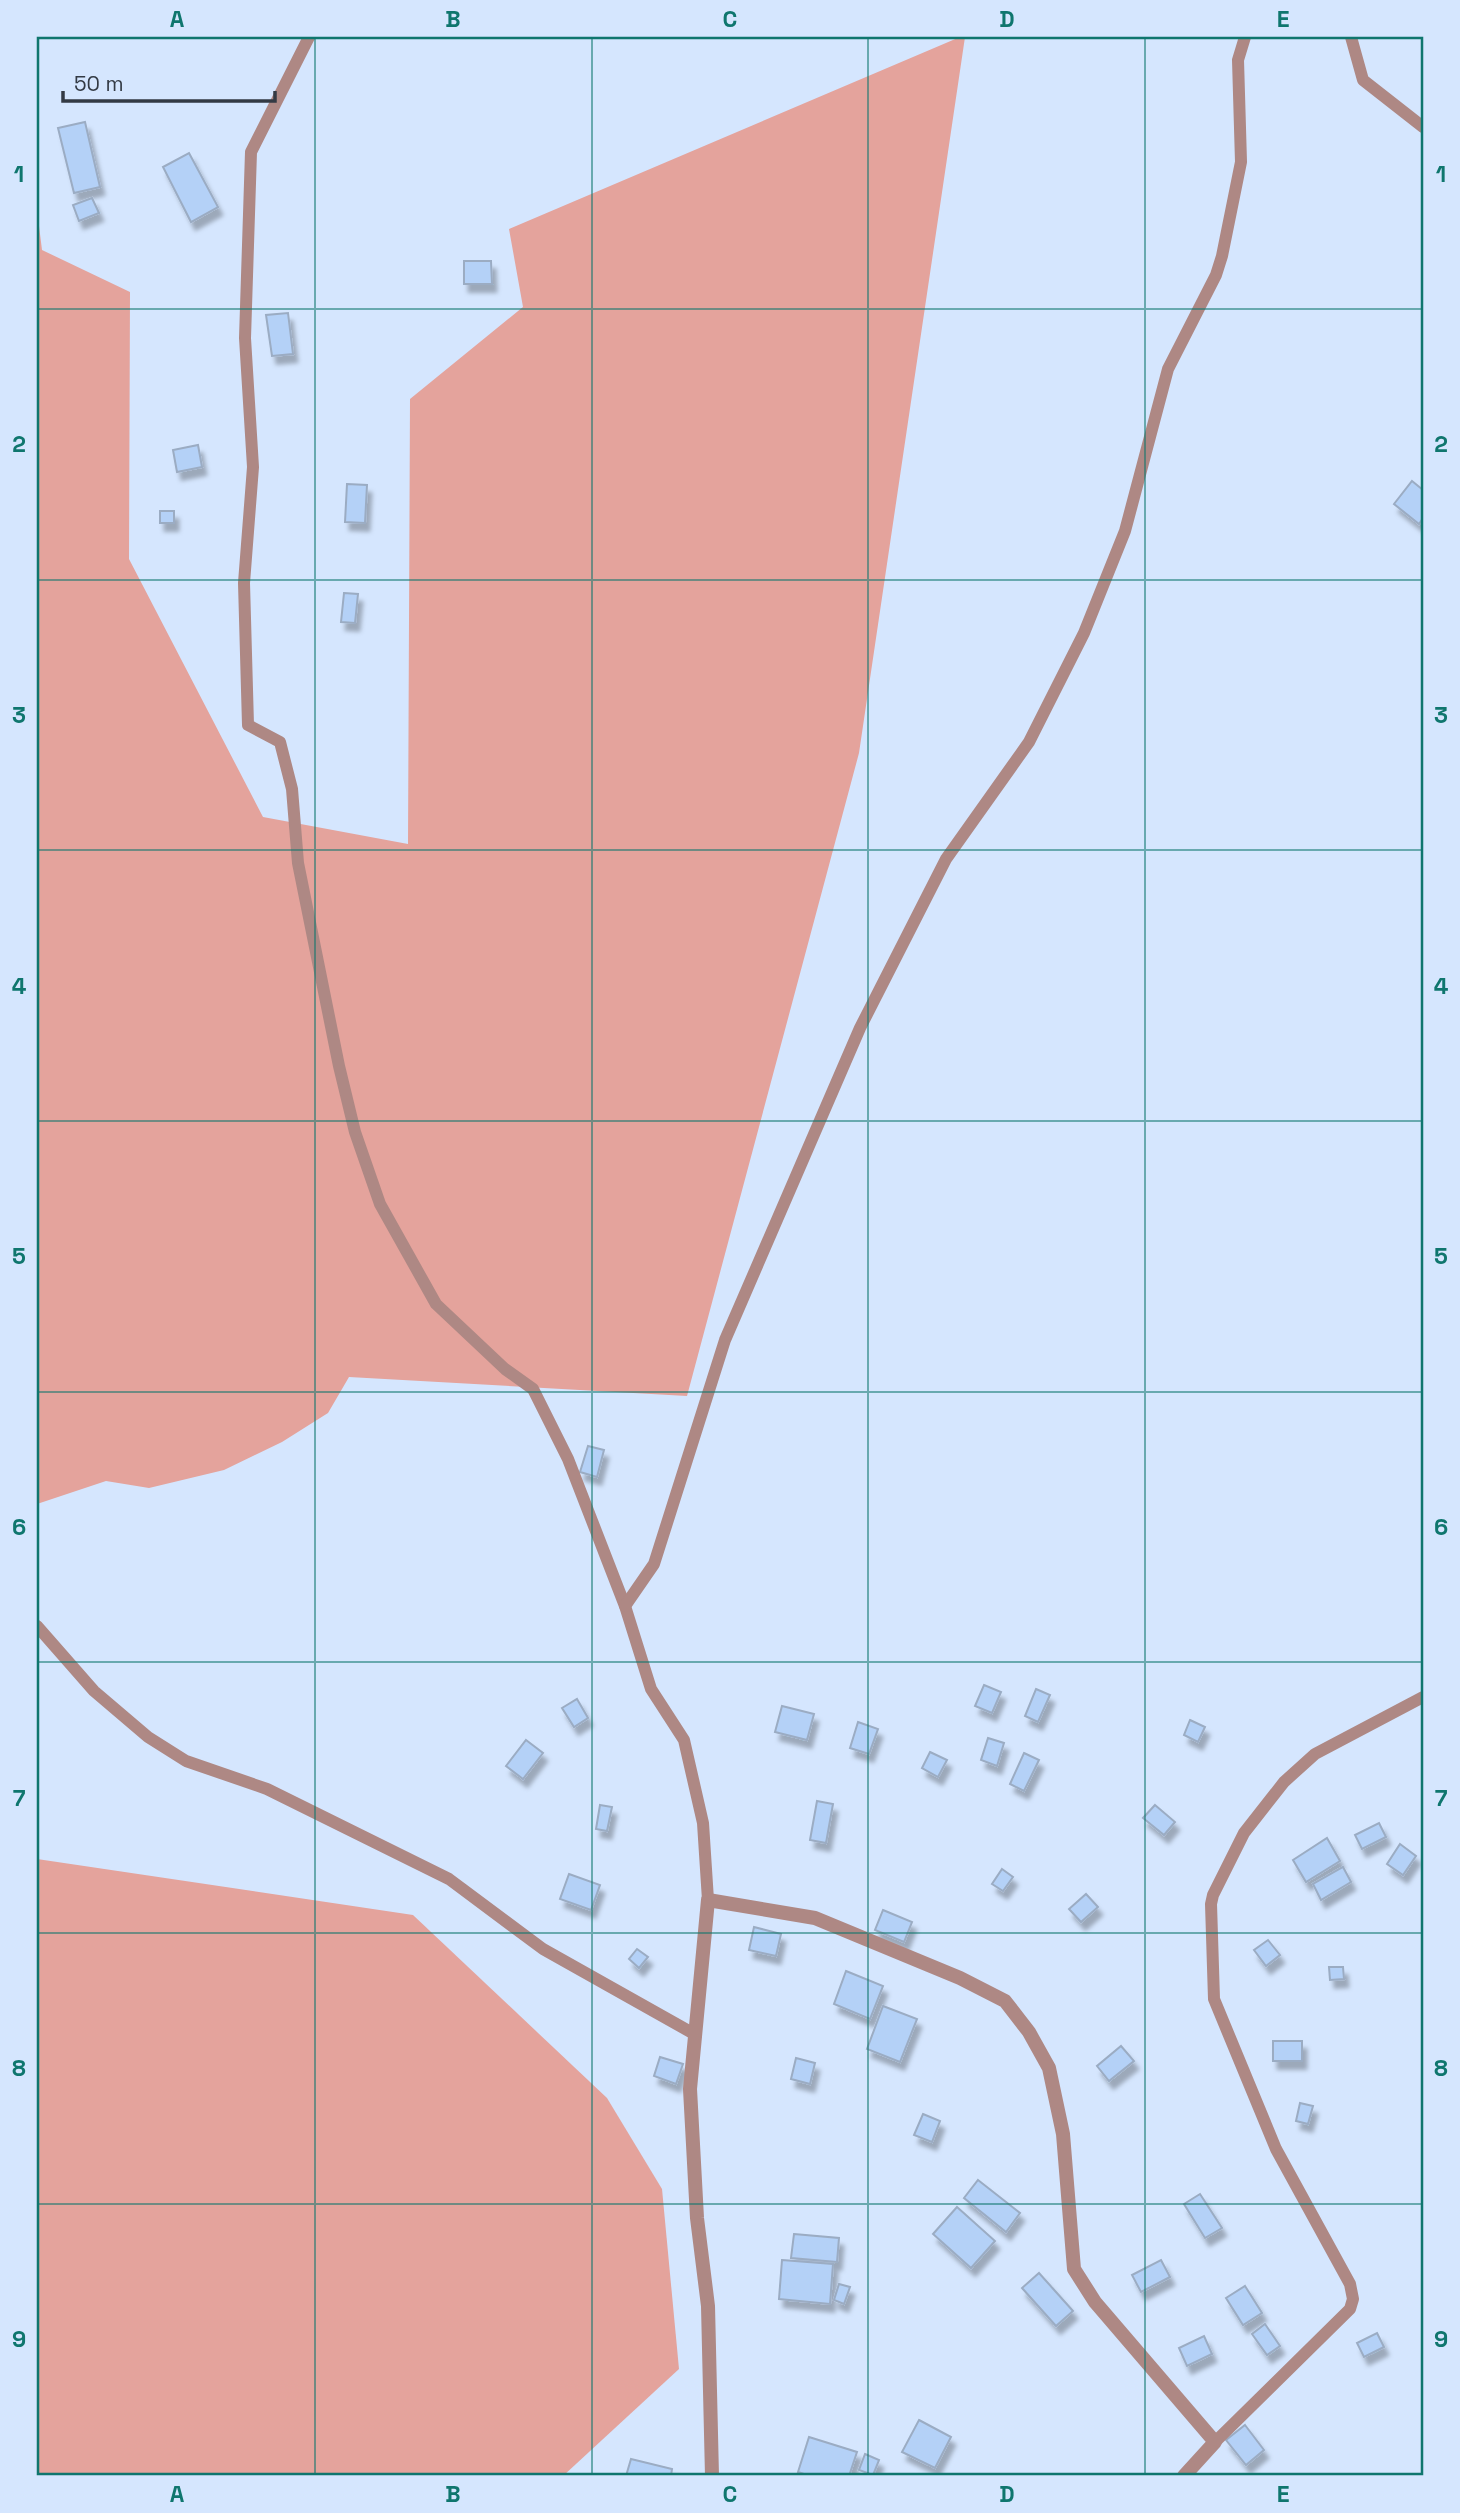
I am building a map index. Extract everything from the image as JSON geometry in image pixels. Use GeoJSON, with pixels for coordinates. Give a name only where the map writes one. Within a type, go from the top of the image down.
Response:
{"type":"FeatureCollection","features":[{"type":"Feature","properties":{"kind":"street"},"geometry":{"type":"LineString","coordinates":[[712,2476],[708,2306],[697,2218],[690,2089],[708,1900],[815,1918],[960,1978],[1005,2001],[1029,2032],[1049,2068],[1063,2134],[1074,2269],[1096,2302],[1216,2442],[1184,2476]]}},
{"type":"Feature","properties":{"kind":"lane"},"geometry":{"type":"LineString","coordinates":[[309,37],[251,152],[246,338],[253,467],[244,583],[248,725],[280,742],[292,789],[298,863],[336,1053],[355,1132],[380,1204],[436,1304],[505,1369],[533,1389],[587,1500],[651,1689],[684,1740],[703,1823],[708,1900]]}},
{"type":"Feature","properties":{"kind":"lane"},"geometry":{"type":"LineString","coordinates":[[625,1606],[654,1564],[725,1340],[860,1028],[946,859],[1029,742],[1084,633],[1125,531],[1168,369],[1216,275],[1222,257],[1241,162],[1238,60],[1245,37]]}},
{"type":"Feature","properties":{"kind":"lane"},"geometry":{"type":"LineString","coordinates":[[1351,37],[1363,80],[1423,127]]}},
{"type":"Feature","properties":{"kind":"lane"},"geometry":{"type":"LineString","coordinates":[[37,1626],[94,1691],[148,1737],[186,1761],[267,1789],[449,1879],[543,1948],[696,2035]]}},
{"type":"Feature","properties":{"kind":"lane"},"geometry":{"type":"LineString","coordinates":[[1216,2442],[1350,2309],[1353,2299],[1350,2284],[1276,2149],[1214,1999],[1213,1895],[1244,1833],[1284,1782],[1315,1754],[1423,1697]]}},
{"type":"Feature","properties":{"kind":"shaded area"},"geometry":{"type":"Polygon","coordinates":[[[965,37],[859,753],[687,1396],[349,1377],[328,1413],[282,1442],[224,1470],[149,1488],[106,1481],[37,1504],[37,210],[42,250],[130,292],[129,559],[263,817],[408,844],[410,399],[523,307],[509,229],[965,37]]]}},
{"type":"Feature","properties":{"kind":"shaded area"},"geometry":{"type":"Polygon","coordinates":[[[37,1859],[413,1915],[607,2098],[662,2189],[679,2369],[563,2476],[37,2476],[37,1859]]]}},
{"type":"Feature","properties":{"kind":"building"},"geometry":{"type":"Polygon","coordinates":[[[85,122],[100,187],[74,193],[58,128],[85,122]]]}},
{"type":"Feature","properties":{"kind":"building"},"geometry":{"type":"Polygon","coordinates":[[[189,153],[218,207],[191,222],[163,167],[189,153]]]}},
{"type":"Feature","properties":{"kind":"building"},"geometry":{"type":"Polygon","coordinates":[[[92,198],[99,213],[79,221],[73,205],[92,198]]]}},
{"type":"Feature","properties":{"kind":"building"},"geometry":{"type":"Polygon","coordinates":[[[464,261],[491,261],[492,284],[464,284],[464,261]]]}},
{"type":"Feature","properties":{"kind":"building"},"geometry":{"type":"Polygon","coordinates":[[[288,313],[293,354],[272,356],[266,315],[288,313]]]}},
{"type":"Feature","properties":{"kind":"building"},"geometry":{"type":"Polygon","coordinates":[[[198,445],[202,467],[177,472],[173,450],[198,445]]]}},
{"type":"Feature","properties":{"kind":"building"},"geometry":{"type":"Polygon","coordinates":[[[1412,481],[1423,490],[1423,518],[1419,524],[1394,504],[1412,481]]]}},
{"type":"Feature","properties":{"kind":"building"},"geometry":{"type":"Polygon","coordinates":[[[347,484],[367,485],[365,523],[345,522],[347,484]]]}},
{"type":"Feature","properties":{"kind":"building"},"geometry":{"type":"Polygon","coordinates":[[[160,511],[174,511],[174,523],[160,523],[160,511]]]}},
{"type":"Feature","properties":{"kind":"building"},"geometry":{"type":"Polygon","coordinates":[[[344,593],[358,594],[355,623],[341,622],[344,593]]]}},
{"type":"Feature","properties":{"kind":"building"},"geometry":{"type":"Polygon","coordinates":[[[588,1446],[604,1450],[597,1477],[580,1472],[588,1446]]]}},
{"type":"Feature","properties":{"kind":"building"},"geometry":{"type":"Polygon","coordinates":[[[984,1685],[1001,1692],[992,1713],[975,1706],[984,1685]]]}},
{"type":"Feature","properties":{"kind":"building"},"geometry":{"type":"Polygon","coordinates":[[[1036,1689],[1050,1695],[1038,1722],[1025,1716],[1036,1689]]]}},
{"type":"Feature","properties":{"kind":"building"},"geometry":{"type":"Polygon","coordinates":[[[577,1699],[588,1718],[574,1727],[562,1708],[577,1699]]]}},
{"type":"Feature","properties":{"kind":"building"},"geometry":{"type":"Polygon","coordinates":[[[782,1706],[814,1714],[807,1740],[775,1732],[782,1706]]]}},
{"type":"Feature","properties":{"kind":"building"},"geometry":{"type":"Polygon","coordinates":[[[1190,1720],[1205,1727],[1198,1742],[1184,1735],[1190,1720]]]}},
{"type":"Feature","properties":{"kind":"building"},"geometry":{"type":"Polygon","coordinates":[[[858,1722],[878,1729],[869,1754],[850,1748],[858,1722]]]}},
{"type":"Feature","properties":{"kind":"building"},"geometry":{"type":"Polygon","coordinates":[[[988,1738],[1004,1743],[997,1766],[981,1760],[988,1738]]]}},
{"type":"Feature","properties":{"kind":"building"},"geometry":{"type":"Polygon","coordinates":[[[526,1740],[543,1753],[523,1779],[506,1766],[526,1740]]]}},
{"type":"Feature","properties":{"kind":"building"},"geometry":{"type":"Polygon","coordinates":[[[930,1752],[947,1760],[938,1777],[922,1768],[930,1752]]]}},
{"type":"Feature","properties":{"kind":"building"},"geometry":{"type":"Polygon","coordinates":[[[1024,1753],[1039,1760],[1024,1791],[1010,1784],[1024,1753]]]}},
{"type":"Feature","properties":{"kind":"building"},"geometry":{"type":"Polygon","coordinates":[[[817,1801],[833,1804],[826,1843],[810,1840],[817,1801]]]}},
{"type":"Feature","properties":{"kind":"building"},"geometry":{"type":"Polygon","coordinates":[[[600,1805],[612,1807],[607,1831],[596,1829],[600,1805]]]}},
{"type":"Feature","properties":{"kind":"building"},"geometry":{"type":"Polygon","coordinates":[[[1155,1805],[1175,1822],[1164,1835],[1143,1818],[1155,1805]]]}},
{"type":"Feature","properties":{"kind":"building"},"geometry":{"type":"Polygon","coordinates":[[[1379,1823],[1386,1837],[1362,1849],[1355,1835],[1379,1823]]]}},
{"type":"Feature","properties":{"kind":"building"},"geometry":{"type":"Polygon","coordinates":[[[1327,1838],[1340,1861],[1306,1882],[1293,1860],[1327,1838]]]}},
{"type":"Feature","properties":{"kind":"building"},"geometry":{"type":"Polygon","coordinates":[[[1400,1844],[1416,1856],[1403,1875],[1387,1864],[1400,1844]]]}},
{"type":"Feature","properties":{"kind":"building"},"geometry":{"type":"Polygon","coordinates":[[[1343,1867],[1351,1882],[1321,1900],[1313,1884],[1343,1867]]]}},
{"type":"Feature","properties":{"kind":"building"},"geometry":{"type":"Polygon","coordinates":[[[1002,1869],[1013,1877],[1003,1891],[992,1884],[1002,1869]]]}},
{"type":"Feature","properties":{"kind":"building"},"geometry":{"type":"Polygon","coordinates":[[[569,1874],[600,1885],[591,1910],[560,1899],[569,1874]]]}},
{"type":"Feature","properties":{"kind":"building"},"geometry":{"type":"Polygon","coordinates":[[[1086,1894],[1098,1907],[1081,1922],[1069,1909],[1086,1894]]]}},
{"type":"Feature","properties":{"kind":"building"},"geometry":{"type":"Polygon","coordinates":[[[883,1910],[912,1922],[904,1942],[875,1930],[883,1910]]]}},
{"type":"Feature","properties":{"kind":"building"},"geometry":{"type":"Polygon","coordinates":[[[754,1927],[781,1934],[776,1956],[749,1950],[754,1927]]]}},
{"type":"Feature","properties":{"kind":"building"},"geometry":{"type":"Polygon","coordinates":[[[1268,1940],[1280,1955],[1266,1966],[1254,1950],[1268,1940]]]}},
{"type":"Feature","properties":{"kind":"building"},"geometry":{"type":"Polygon","coordinates":[[[637,1949],[648,1957],[639,1968],[629,1959],[637,1949]]]}},
{"type":"Feature","properties":{"kind":"building"},"geometry":{"type":"Polygon","coordinates":[[[1329,1967],[1343,1967],[1344,1979],[1330,1980],[1329,1967]]]}},
{"type":"Feature","properties":{"kind":"building"},"geometry":{"type":"Polygon","coordinates":[[[846,1971],[883,1986],[870,2019],[834,2004],[846,1971]]]}},
{"type":"Feature","properties":{"kind":"building"},"geometry":{"type":"Polygon","coordinates":[[[883,2006],[917,2019],[900,2062],[867,2049],[883,2006]]]}},
{"type":"Feature","properties":{"kind":"building"},"geometry":{"type":"Polygon","coordinates":[[[1273,2041],[1302,2041],[1302,2061],[1273,2061],[1273,2041]]]}},
{"type":"Feature","properties":{"kind":"building"},"geometry":{"type":"Polygon","coordinates":[[[1121,2046],[1134,2061],[1109,2081],[1097,2066],[1121,2046]]]}},
{"type":"Feature","properties":{"kind":"building"},"geometry":{"type":"Polygon","coordinates":[[[660,2057],[683,2064],[676,2084],[654,2076],[660,2057]]]}},
{"type":"Feature","properties":{"kind":"building"},"geometry":{"type":"Polygon","coordinates":[[[796,2058],[815,2063],[810,2084],[791,2079],[796,2058]]]}},
{"type":"Feature","properties":{"kind":"building"},"geometry":{"type":"Polygon","coordinates":[[[1300,2103],[1313,2106],[1308,2124],[1296,2121],[1300,2103]]]}},
{"type":"Feature","properties":{"kind":"building"},"geometry":{"type":"Polygon","coordinates":[[[923,2114],[940,2121],[932,2142],[914,2135],[923,2114]]]}},
{"type":"Feature","properties":{"kind":"building"},"geometry":{"type":"Polygon","coordinates":[[[978,2180],[1020,2213],[1006,2232],[964,2198],[978,2180]]]}},
{"type":"Feature","properties":{"kind":"building"},"geometry":{"type":"Polygon","coordinates":[[[1200,2194],[1222,2228],[1205,2238],[1184,2204],[1200,2194]]]}},
{"type":"Feature","properties":{"kind":"building"},"geometry":{"type":"Polygon","coordinates":[[[957,2207],[995,2241],[971,2268],[933,2234],[957,2207]]]}},
{"type":"Feature","properties":{"kind":"building"},"geometry":{"type":"Polygon","coordinates":[[[794,2234],[839,2238],[837,2262],[791,2258],[794,2234]]]}},
{"type":"Feature","properties":{"kind":"building"},"geometry":{"type":"Polygon","coordinates":[[[782,2260],[833,2264],[830,2304],[779,2299],[782,2260]]]}},
{"type":"Feature","properties":{"kind":"building"},"geometry":{"type":"Polygon","coordinates":[[[1161,2260],[1170,2277],[1141,2292],[1132,2275],[1161,2260]]]}},
{"type":"Feature","properties":{"kind":"building"},"geometry":{"type":"Polygon","coordinates":[[[1039,2273],[1073,2311],[1056,2326],[1022,2288],[1039,2273]]]}},
{"type":"Feature","properties":{"kind":"building"},"geometry":{"type":"Polygon","coordinates":[[[839,2284],[850,2287],[844,2304],[834,2300],[839,2284]]]}},
{"type":"Feature","properties":{"kind":"building"},"geometry":{"type":"Polygon","coordinates":[[[1245,2286],[1262,2313],[1243,2325],[1226,2298],[1245,2286]]]}},
{"type":"Feature","properties":{"kind":"building"},"geometry":{"type":"Polygon","coordinates":[[[1265,2324],[1280,2346],[1267,2355],[1252,2334],[1265,2324]]]}},
{"type":"Feature","properties":{"kind":"building"},"geometry":{"type":"Polygon","coordinates":[[[1377,2333],[1384,2347],[1364,2357],[1357,2343],[1377,2333]]]}},
{"type":"Feature","properties":{"kind":"building"},"geometry":{"type":"Polygon","coordinates":[[[1204,2336],[1212,2354],[1187,2366],[1179,2348],[1204,2336]]]}},
{"type":"Feature","properties":{"kind":"building"},"geometry":{"type":"Polygon","coordinates":[[[919,2420],[951,2437],[935,2468],[902,2452],[919,2420]]]}},
{"type":"Feature","properties":{"kind":"building"},"geometry":{"type":"Polygon","coordinates":[[[1245,2425],[1264,2450],[1246,2465],[1226,2440],[1245,2425]]]}},
{"type":"Feature","properties":{"kind":"building"},"geometry":{"type":"Polygon","coordinates":[[[809,2437],[857,2452],[849,2476],[810,2476],[798,2472],[809,2437]]]}},
{"type":"Feature","properties":{"kind":"building"},"geometry":{"type":"Polygon","coordinates":[[[865,2454],[879,2460],[873,2475],[859,2470],[865,2454]]]}},
{"type":"Feature","properties":{"kind":"building"},"geometry":{"type":"Polygon","coordinates":[[[631,2459],[672,2469],[671,2476],[626,2476],[631,2459]]]}}]}
